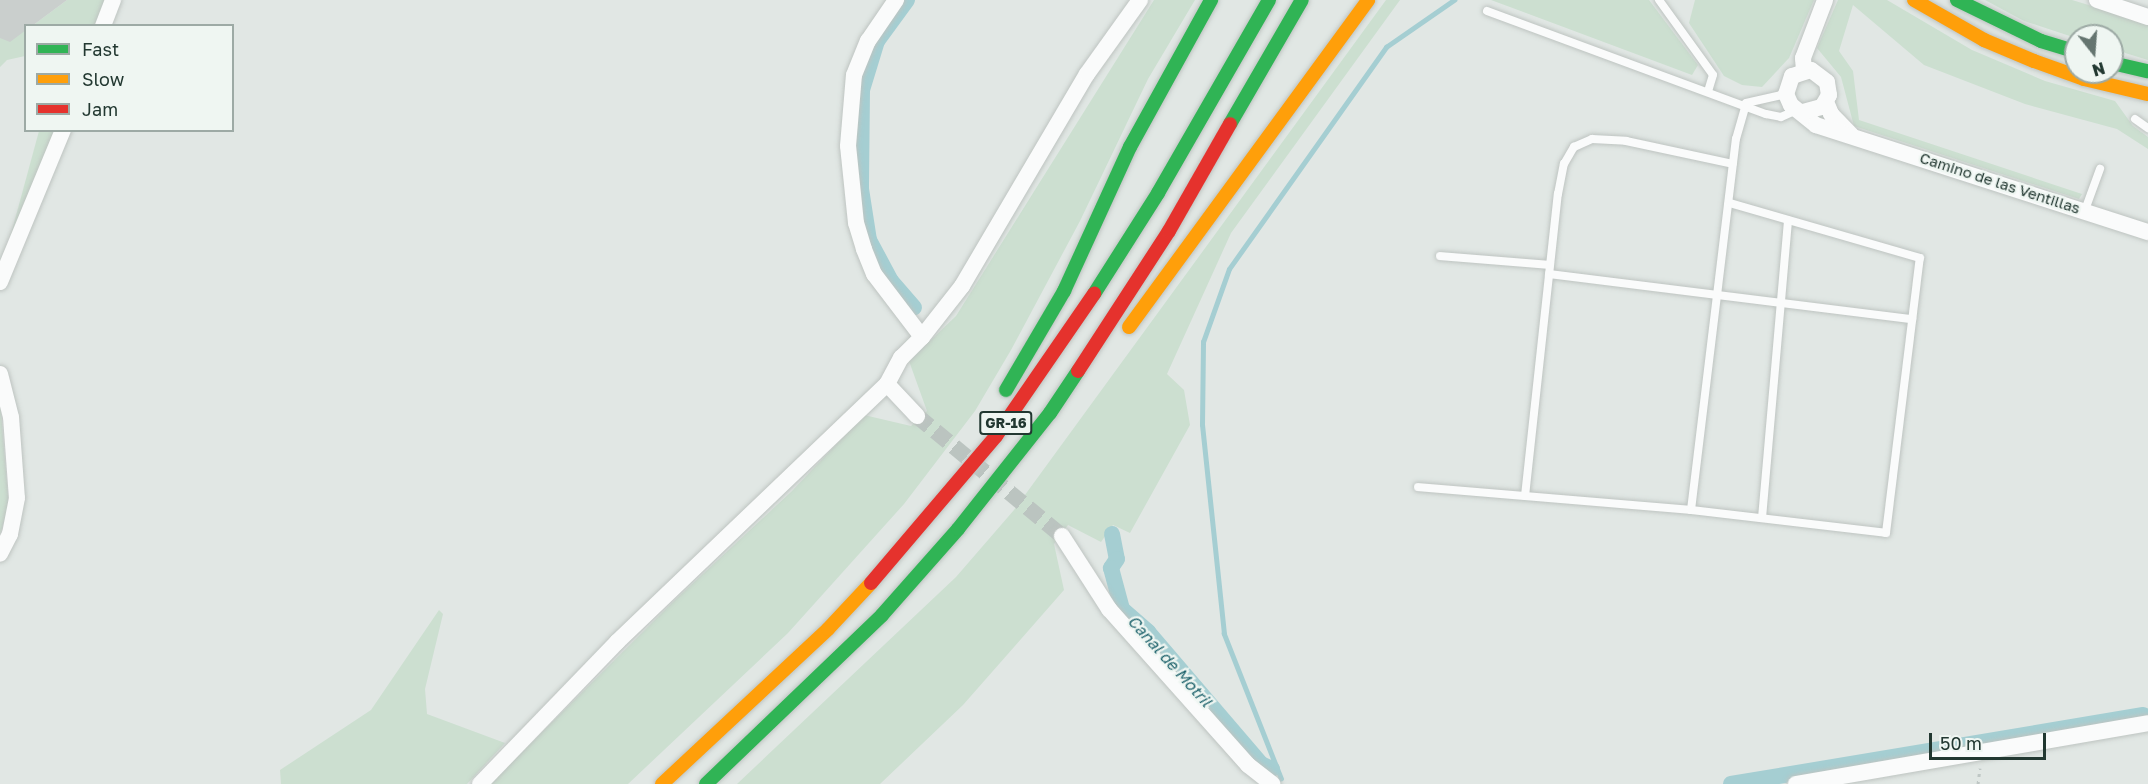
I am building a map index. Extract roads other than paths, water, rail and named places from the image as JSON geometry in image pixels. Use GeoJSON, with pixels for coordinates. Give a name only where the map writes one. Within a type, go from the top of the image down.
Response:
{"type":"FeatureCollection","features":[{"type":"Feature","properties":{"kind":"main road"},"geometry":{"type":"LineString","coordinates":[[998,403],[1064,291],[1130,147],[1211,0]]}},
{"type":"Feature","properties":{"kind":"main road","name":"GR-16"},"geometry":{"type":"LineString","coordinates":[[662,784],[828,629],[906,545],[996,436],[1062,345],[1158,194],[1269,0]]}},
{"type":"Feature","properties":{"kind":"main road","name":"GR-16"},"geometry":{"type":"LineString","coordinates":[[706,784],[882,615],[1018,454],[1050,412],[1169,231],[1302,0]]}},
{"type":"Feature","properties":{"kind":"main road"},"geometry":{"type":"LineString","coordinates":[[1117,343],[1368,0]]}},
{"type":"Feature","properties":{"kind":"main road"},"geometry":{"type":"LineString","coordinates":[[1914,0],[1984,40],[2034,61],[2084,79],[2148,94]]}},
{"type":"Feature","properties":{"kind":"main road"},"geometry":{"type":"LineString","coordinates":[[1957,0],[2041,41],[2064,48]]}},
{"type":"Feature","properties":{"kind":"main road"},"geometry":{"type":"LineString","coordinates":[[2124,66],[2148,71]]}},
{"type":"Feature","properties":{"kind":"main road"},"geometry":{"type":"LineString","coordinates":[[1018,454],[1057,423],[1097,370]]}},
{"type":"Feature","properties":{"kind":"main road"},"geometry":{"type":"LineString","coordinates":[[906,545],[923,507],[979,432]]}},
{"type":"Feature","properties":{"kind":"street"},"geometry":{"type":"LineString","coordinates":[[104,24],[113,0]]}},
{"type":"Feature","properties":{"kind":"street"},"geometry":{"type":"LineString","coordinates":[[897,0],[868,41],[854,75],[848,146],[856,223],[864,249],[874,274],[922,337]]}},
{"type":"Feature","properties":{"kind":"street"},"geometry":{"type":"LineString","coordinates":[[480,784],[617,642],[886,384],[901,358],[922,337],[962,286],[1087,74],[1140,0]]}},
{"type":"Feature","properties":{"kind":"street"},"geometry":{"type":"LineString","coordinates":[[1804,70],[1803,58],[1824,0]]}},
{"type":"Feature","properties":{"kind":"street"},"geometry":{"type":"LineString","coordinates":[[2097,0],[2148,16]]}},
{"type":"Feature","properties":{"kind":"street"},"geometry":{"type":"LineString","coordinates":[[1804,70],[1818,72],[1827,82],[1826,102],[1816,111],[1800,111],[1786,94],[1788,81],[1804,70]]}},
{"type":"Feature","properties":{"kind":"street","name":"Camino de las Ventillas"},"geometry":{"type":"LineString","coordinates":[[1826,102],[1831,114],[1851,135]]}},
{"type":"Feature","properties":{"kind":"street","name":"Camino de las Ventillas"},"geometry":{"type":"LineString","coordinates":[[1800,111],[1816,125],[2148,232]]}},
{"type":"Feature","properties":{"kind":"street"},"geometry":{"type":"LineString","coordinates":[[0,282],[62,132]]}},
{"type":"Feature","properties":{"kind":"street"},"geometry":{"type":"LineString","coordinates":[[0,374],[11,417],[16,498],[10,534],[0,554]]}},
{"type":"Feature","properties":{"kind":"street"},"geometry":{"type":"LineString","coordinates":[[886,384],[916,416]]}},
{"type":"Feature","properties":{"kind":"street"},"geometry":{"type":"LineString","coordinates":[[1062,536],[1110,609],[1248,765],[1272,784]]}},
{"type":"Feature","properties":{"kind":"street"},"geometry":{"type":"LineString","coordinates":[[1796,784],[2148,723]]}},
{"type":"Feature","properties":{"kind":"lane"},"geometry":{"type":"LineString","coordinates":[[1659,0],[1713,75],[1708,91]]}},
{"type":"Feature","properties":{"kind":"lane"},"geometry":{"type":"LineString","coordinates":[[1486,11],[1781,117],[1800,111]]}},
{"type":"Feature","properties":{"kind":"lane"},"geometry":{"type":"LineString","coordinates":[[1746,103],[1786,94]]}},
{"type":"Feature","properties":{"kind":"lane"},"geometry":{"type":"LineString","coordinates":[[1691,510],[1733,164],[1746,103]]}},
{"type":"Feature","properties":{"kind":"lane"},"geometry":{"type":"LineString","coordinates":[[2135,119],[2148,128]]}},
{"type":"Feature","properties":{"kind":"lane"},"geometry":{"type":"LineString","coordinates":[[1525,496],[1560,184],[1564,164],[1574,147],[1592,139],[1626,141],[1733,164]]}},
{"type":"Feature","properties":{"kind":"lane"},"geometry":{"type":"LineString","coordinates":[[2085,210],[2100,169]]}},
{"type":"Feature","properties":{"kind":"lane"},"geometry":{"type":"LineString","coordinates":[[1418,487],[1691,510],[1886,533],[1920,258],[1729,203]]}},
{"type":"Feature","properties":{"kind":"lane"},"geometry":{"type":"LineString","coordinates":[[1762,518],[1788,220]]}},
{"type":"Feature","properties":{"kind":"lane"},"geometry":{"type":"LineString","coordinates":[[1440,256],[1912,319]]}},
{"type":"Feature","properties":{"kind":"waterway","name":"Canal de Motril"},"geometry":{"type":"LineString","coordinates":[[907,0],[877,41],[862,90],[861,189],[869,240],[891,281],[914,307]]}},
{"type":"Feature","properties":{"kind":"waterway"},"geometry":{"type":"LineString","coordinates":[[1281,779],[1224,634],[1202,425],[1203,342],[1229,269],[1386,47],[1454,0]]}},
{"type":"Feature","properties":{"kind":"waterway","name":"Canal de Motril"},"geometry":{"type":"LineString","coordinates":[[1112,534],[1117,559],[1111,568],[1122,609],[1148,632],[1261,764],[1272,769]]}},
{"type":"Feature","properties":{"kind":"waterway","name":"Canal de Motril"},"geometry":{"type":"LineString","coordinates":[[1731,784],[2143,715]]}},
{"type":"Feature","properties":{"kind":"tunnel"},"geometry":{"type":"LineString","coordinates":[[917,416],[1062,536]]}}]}
